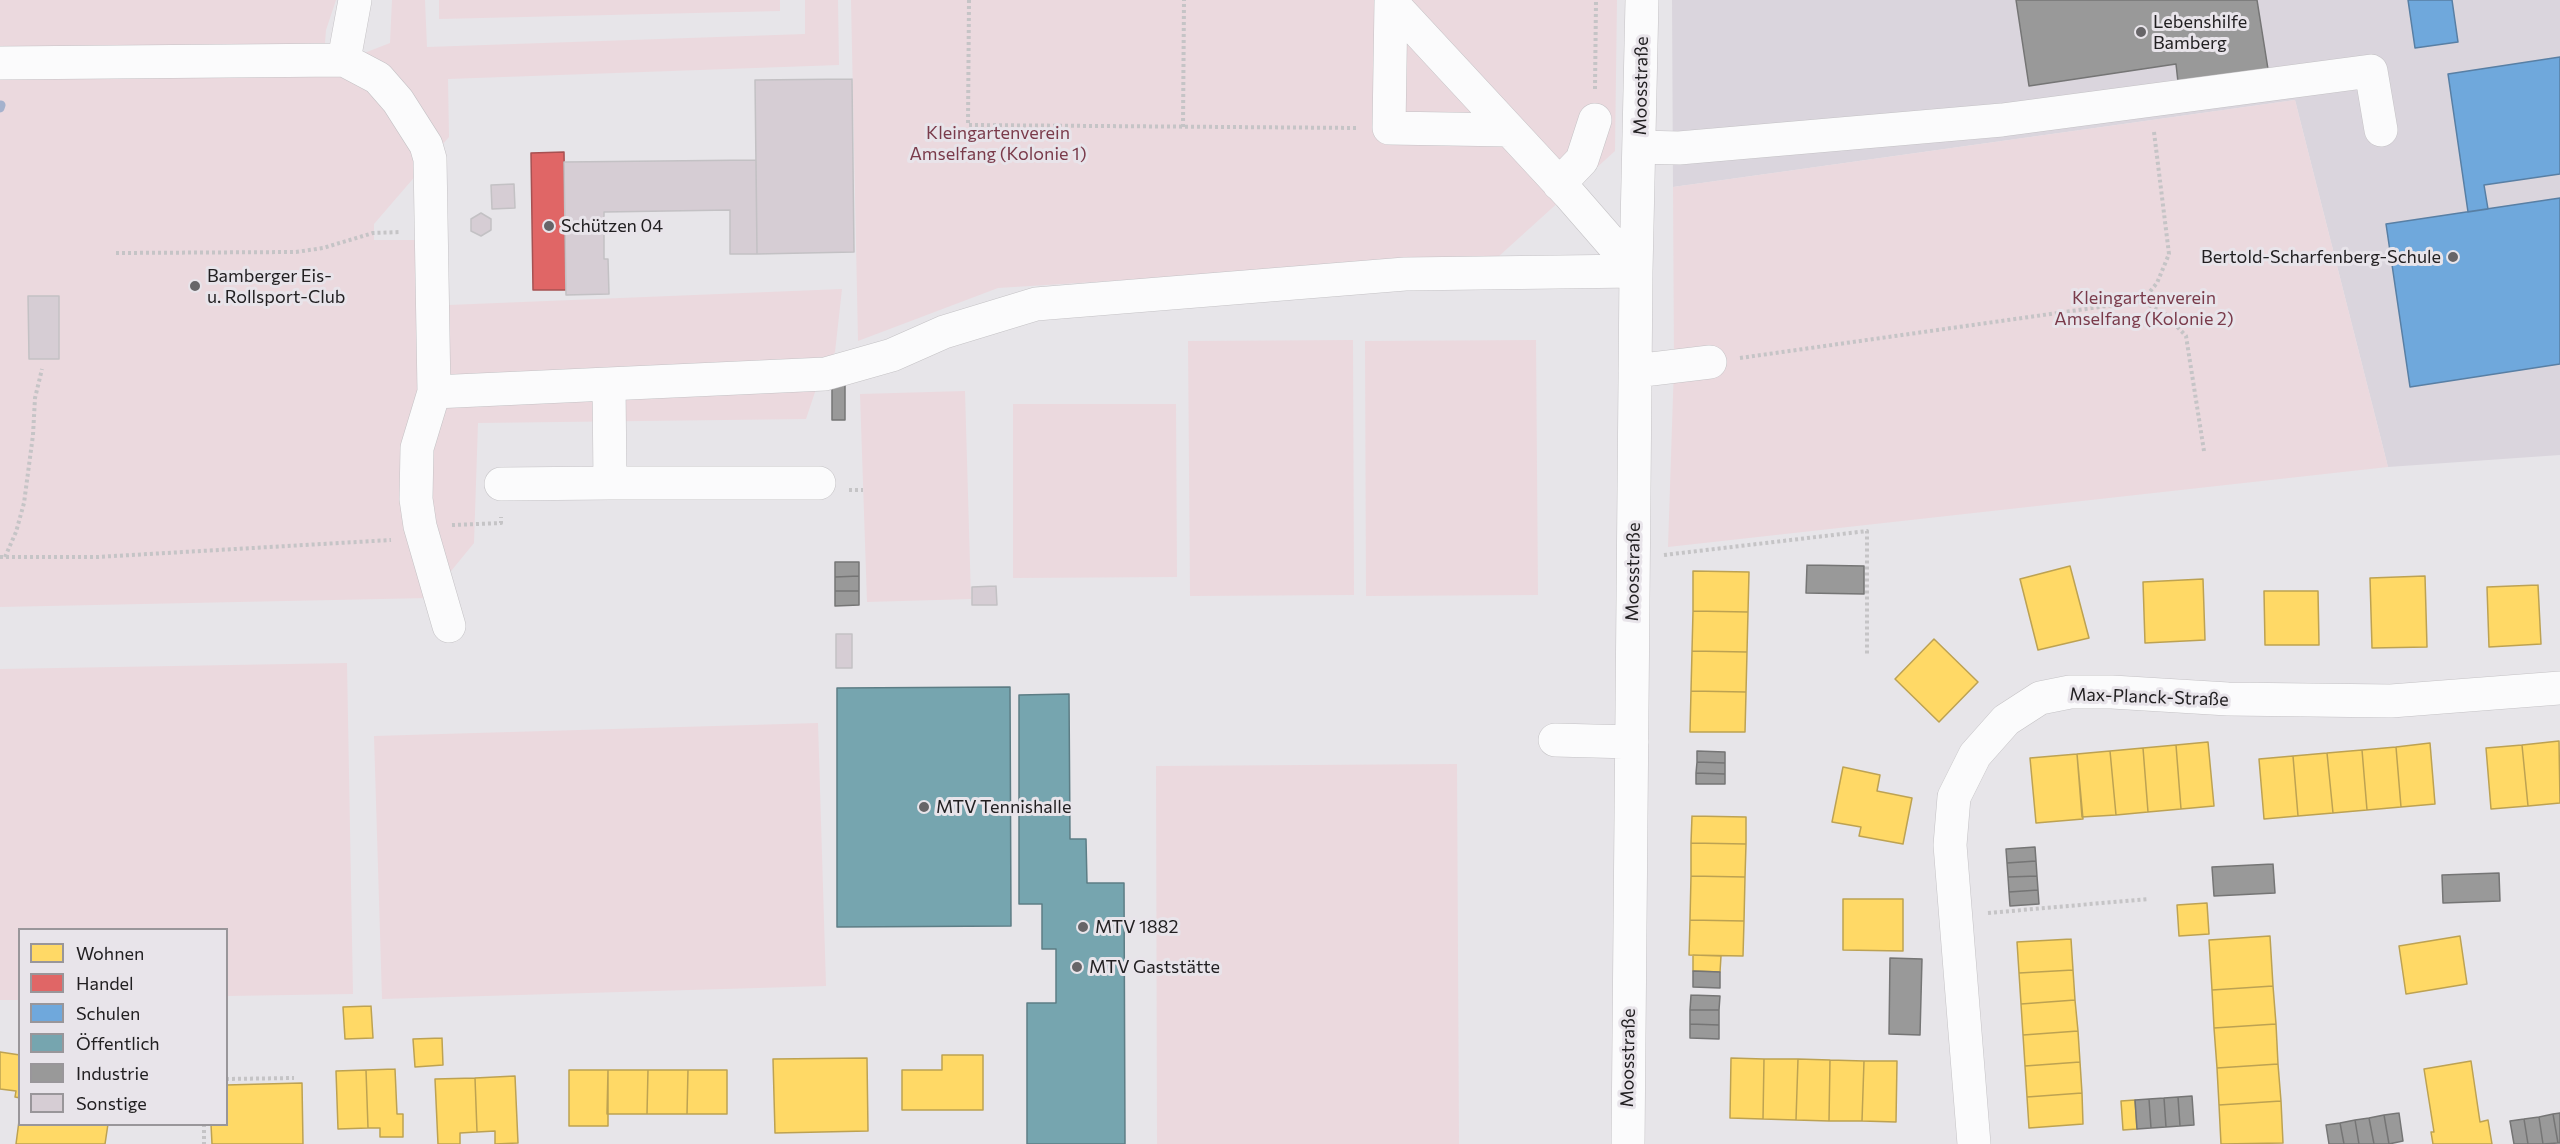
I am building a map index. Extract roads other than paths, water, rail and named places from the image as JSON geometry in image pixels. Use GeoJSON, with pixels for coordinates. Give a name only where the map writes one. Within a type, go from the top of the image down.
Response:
{"type":"FeatureCollection","features":[{"type":"Feature","properties":{"kind":"street"},"geometry":{"type":"LineString","coordinates":[[344,60],[355,0]]}},
{"type":"Feature","properties":{"kind":"street","name":"Moosstraße"},"geometry":{"type":"LineString","coordinates":[[1628,1144],[1636,271],[1642,0]]}},
{"type":"Feature","properties":{"kind":"street"},"geometry":{"type":"LineString","coordinates":[[1509,129],[1389,128],[1391,2],[1509,129],[1636,271]]}},
{"type":"Feature","properties":{"kind":"street"},"geometry":{"type":"LineString","coordinates":[[0,63],[344,60],[378,78],[398,101],[426,145],[430,159],[434,392],[417,448],[416,499],[420,526],[449,626]]}},
{"type":"Feature","properties":{"kind":"street"},"geometry":{"type":"LineString","coordinates":[[1640,147],[1679,148],[2002,120],[2371,71],[2381,130]]}},
{"type":"Feature","properties":{"kind":"street"},"geometry":{"type":"LineString","coordinates":[[1559,184],[1582,160],[1595,120]]}},
{"type":"Feature","properties":{"kind":"street"},"geometry":{"type":"LineString","coordinates":[[434,392],[825,374],[892,355],[944,332],[1036,304],[1405,274],[1636,271]]}},
{"type":"Feature","properties":{"kind":"street"},"geometry":{"type":"LineString","coordinates":[[1635,371],[1710,362]]}},
{"type":"Feature","properties":{"kind":"street"},"geometry":{"type":"LineString","coordinates":[[609,384],[610,483]]}},
{"type":"Feature","properties":{"kind":"street"},"geometry":{"type":"LineString","coordinates":[[501,484],[819,483]]}},
{"type":"Feature","properties":{"kind":"street","name":"Max-Planck-Straße"},"geometry":{"type":"LineString","coordinates":[[1974,1144],[1950,845],[1954,797],[1975,755],[2006,720],[2040,698],[2070,692],[2112,692],[2228,699],[2391,701],[2560,688]]}},
{"type":"Feature","properties":{"kind":"street"},"geometry":{"type":"LineString","coordinates":[[1554,740],[1632,742]]}},
{"type":"Feature","properties":{"kind":"place","name":"Lebenshilfe Bamberg"},"geometry":{"type":"Point","coordinates":[2141,32]}},
{"type":"Feature","properties":{"kind":"place","name":"Schützen 04"},"geometry":{"type":"Point","coordinates":[549,226]}},
{"type":"Feature","properties":{"kind":"place","name":"Bertold-Scharfenberg-Schule"},"geometry":{"type":"Point","coordinates":[2453,257]}},
{"type":"Feature","properties":{"kind":"place","name":"Bamberger Eis- u. Rollsport-Club"},"geometry":{"type":"Point","coordinates":[195,286]}},
{"type":"Feature","properties":{"kind":"place","name":"MTV Tennishalle"},"geometry":{"type":"Point","coordinates":[924,807]}},
{"type":"Feature","properties":{"kind":"place","name":"MTV 1882"},"geometry":{"type":"Point","coordinates":[1083,927]}},
{"type":"Feature","properties":{"kind":"place","name":"MTV Gaststätte"},"geometry":{"type":"Point","coordinates":[1077,967]}},
{"type":"Feature","properties":{"kind":"park label","name":"Kleingartenverein Amselfang (Kolonie 1)"},"geometry":{"type":"Point","coordinates":[998,143]}},
{"type":"Feature","properties":{"kind":"park label","name":"Kleingartenverein Amselfang (Kolonie 2)"},"geometry":{"type":"Point","coordinates":[2144,308]}}]}
